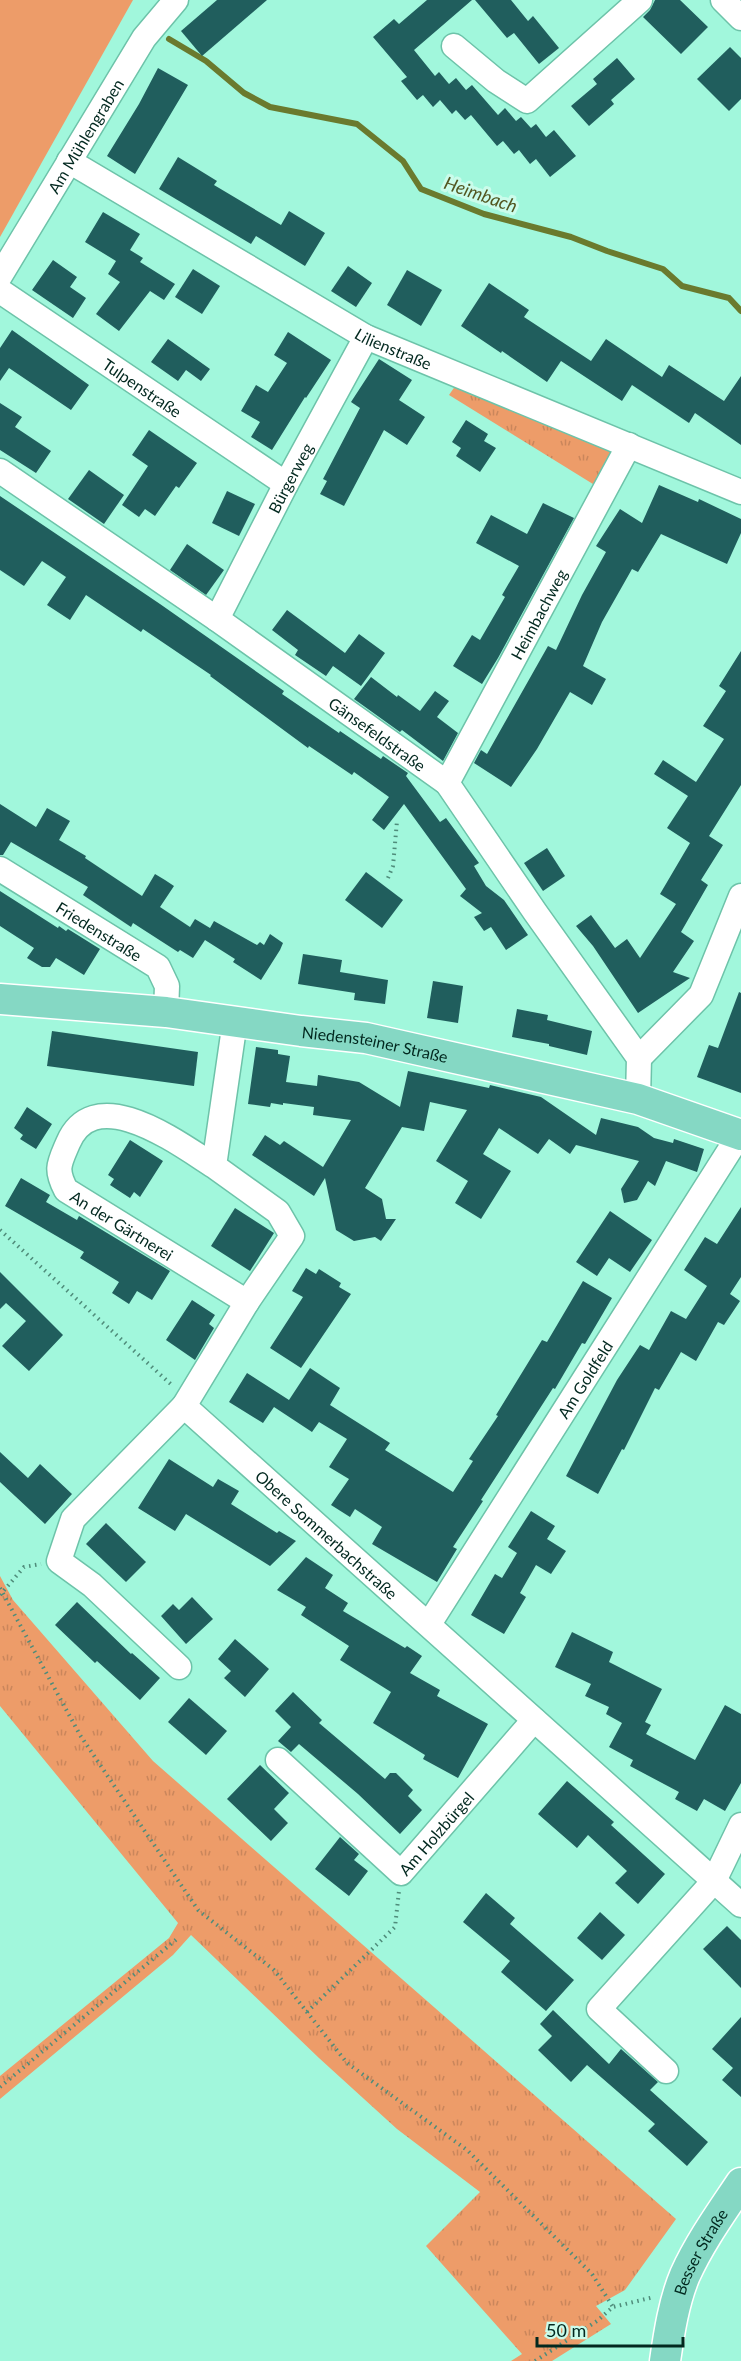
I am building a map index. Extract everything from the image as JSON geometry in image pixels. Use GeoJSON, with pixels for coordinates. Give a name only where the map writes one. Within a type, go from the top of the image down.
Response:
{"type":"FeatureCollection","features":[{"type":"Feature","properties":{"kind":"main road","name":"Niedensteiner Straße"},"geometry":{"type":"LineString","coordinates":[[0,999],[165,1012],[366,1038],[638,1099],[740,1135]]}},
{"type":"Feature","properties":{"kind":"main road","name":"Besser Straße"},"geometry":{"type":"LineString","coordinates":[[665,2361],[674,2312],[684,2277],[704,2238],[741,2183]]}},
{"type":"Feature","properties":{"kind":"street","name":"Am Mühlengraben"},"geometry":{"type":"LineString","coordinates":[[0,276],[144,38],[176,0]]}},
{"type":"Feature","properties":{"kind":"street"},"geometry":{"type":"LineString","coordinates":[[454,46],[496,81],[526,101],[640,0]]}},
{"type":"Feature","properties":{"kind":"street"},"geometry":{"type":"LineString","coordinates":[[723,0],[741,18]]}},
{"type":"Feature","properties":{"kind":"street","name":"Lilienstraße"},"geometry":{"type":"LineString","coordinates":[[69,160],[366,337],[741,492]]}},
{"type":"Feature","properties":{"kind":"street","name":"Tulpenstraße"},"geometry":{"type":"LineString","coordinates":[[0,291],[286,484]]}},
{"type":"Feature","properties":{"kind":"street","name":"Bürgerweg"},"geometry":{"type":"LineString","coordinates":[[217,619],[286,484],[366,337]]}},
{"type":"Feature","properties":{"kind":"street","name":"Heimbachweg"},"geometry":{"type":"LineString","coordinates":[[447,783],[629,445]]}},
{"type":"Feature","properties":{"kind":"street","name":"Gänsefeldstraße"},"geometry":{"type":"LineString","coordinates":[[0,471],[217,619],[447,783],[534,912],[639,1058]]}},
{"type":"Feature","properties":{"kind":"street","name":"Friedenstraße"},"geometry":{"type":"LineString","coordinates":[[0,869],[158,967],[167,986],[165,1012]]}},
{"type":"Feature","properties":{"kind":"street"},"geometry":{"type":"LineString","coordinates":[[638,1099],[639,1058],[701,995],[741,896]]}},
{"type":"Feature","properties":{"kind":"street"},"geometry":{"type":"LineString","coordinates":[[214,1166],[235,1021]]}},
{"type":"Feature","properties":{"kind":"street","name":"An der Gärtnerei"},"geometry":{"type":"LineString","coordinates":[[184,1406],[247,1302],[292,1236],[278,1212],[214,1166],[158,1131],[134,1120],[103,1115],[84,1122],[71,1136],[61,1160],[58,1175],[66,1190],[247,1302]]}},
{"type":"Feature","properties":{"kind":"street","name":"Am Goldfeld"},"geometry":{"type":"LineString","coordinates":[[429,1624],[740,1135]]}},
{"type":"Feature","properties":{"kind":"street"},"geometry":{"type":"LineString","coordinates":[[179,1667],[92,1585],[59,1561],[73,1519],[184,1406]]}},
{"type":"Feature","properties":{"kind":"street","name":"Obere Sommerbachstraße"},"geometry":{"type":"LineString","coordinates":[[184,1406],[741,1905]]}},
{"type":"Feature","properties":{"kind":"street","name":"Am Holzbürgel"},"geometry":{"type":"LineString","coordinates":[[278,1760],[401,1873],[534,1720]]}},
{"type":"Feature","properties":{"kind":"street"},"geometry":{"type":"LineString","coordinates":[[666,2071],[599,2009],[714,1881],[741,1825]]}},
{"type":"Feature","properties":{"kind":"path"},"geometry":{"type":"LineString","coordinates":[[388,878],[393,866],[396,821]]}},
{"type":"Feature","properties":{"kind":"path"},"geometry":{"type":"LineString","coordinates":[[0,1230],[172,1385],[184,1406]]}},
{"type":"Feature","properties":{"kind":"path"},"geometry":{"type":"LineString","coordinates":[[59,1561],[24,1567],[1,1592],[80,1735],[198,1910],[273,1970],[347,2063],[467,2150],[592,2274],[613,2307]]}},
{"type":"Feature","properties":{"kind":"path"},"geometry":{"type":"LineString","coordinates":[[307,2012],[395,1927],[401,1873]]}},
{"type":"Feature","properties":{"kind":"path"},"geometry":{"type":"LineString","coordinates":[[0,2087],[178,1938]]}},
{"type":"Feature","properties":{"kind":"path"},"geometry":{"type":"LineString","coordinates":[[535,2361],[597,2321],[613,2307],[659,2295]]}},
{"type":"Feature","properties":{"kind":"green space"},"geometry":{"type":"Polygon","coordinates":[[[0,0],[133,0],[0,237],[0,0]]]}},
{"type":"Feature","properties":{"kind":"green space"},"geometry":{"type":"Polygon","coordinates":[[[458,382],[602,443],[616,458],[601,489],[449,395],[458,382]]]}},
{"type":"Feature","properties":{"kind":"green space"},"geometry":{"type":"Polygon","coordinates":[[[0,1576],[13,1600],[153,1761],[676,2219],[625,2290],[596,2306],[611,2324],[552,2361],[511,2361],[522,2354],[426,2246],[480,2192],[397,2129],[191,1935],[173,1955],[0,2099],[0,2076],[169,1938],[178,1923],[0,1706],[0,1576]]]}},
{"type":"Feature","properties":{"kind":"building"},"geometry":{"type":"Polygon","coordinates":[[[217,0],[267,0],[202,56],[181,31],[217,0]]]}},
{"type":"Feature","properties":{"kind":"building"},"geometry":{"type":"Polygon","coordinates":[[[427,0],[472,0],[414,50],[435,76],[439,72],[449,84],[456,78],[466,90],[472,85],[498,115],[505,108],[516,121],[521,117],[531,128],[536,124],[546,137],[554,130],[576,156],[550,177],[536,159],[530,164],[519,150],[514,154],[503,141],[497,146],[471,115],[465,120],[456,110],[452,114],[440,100],[433,107],[423,95],[417,100],[401,81],[407,77],[373,37],[394,19],[399,24],[427,0]]]}},
{"type":"Feature","properties":{"kind":"building"},"geometry":{"type":"Polygon","coordinates":[[[475,0],[511,0],[528,21],[533,16],[559,48],[539,64],[514,33],[507,38],[475,0]]]}},
{"type":"Feature","properties":{"kind":"building"},"geometry":{"type":"Polygon","coordinates":[[[655,0],[680,0],[708,27],[681,54],[643,17],[655,0]]]}},
{"type":"Feature","properties":{"kind":"building"},"geometry":{"type":"Polygon","coordinates":[[[730,47],[741,58],[741,99],[729,111],[697,79],[730,47]]]}},
{"type":"Feature","properties":{"kind":"building"},"geometry":{"type":"Polygon","coordinates":[[[617,58],[635,79],[611,100],[614,104],[589,126],[571,106],[597,84],[593,79],[617,58]]]}},
{"type":"Feature","properties":{"kind":"building"},"geometry":{"type":"Polygon","coordinates":[[[158,68],[188,85],[135,174],[107,156],[158,68]]]}},
{"type":"Feature","properties":{"kind":"building"},"geometry":{"type":"Polygon","coordinates":[[[178,157],[217,181],[214,185],[281,225],[289,211],[325,233],[305,266],[256,236],[251,244],[159,189],[178,157]]]}},
{"type":"Feature","properties":{"kind":"building"},"geometry":{"type":"Polygon","coordinates":[[[103,212],[140,234],[130,250],[143,258],[140,262],[175,284],[164,300],[150,291],[119,331],[96,314],[120,282],[108,274],[116,261],[85,242],[103,212]]]}},
{"type":"Feature","properties":{"kind":"building"},"geometry":{"type":"Polygon","coordinates":[[[53,260],[77,277],[70,287],[86,298],[73,318],[32,290],[53,260]]]}},
{"type":"Feature","properties":{"kind":"building"},"geometry":{"type":"Polygon","coordinates":[[[348,266],[372,283],[356,307],[331,291],[348,266]]]}},
{"type":"Feature","properties":{"kind":"building"},"geometry":{"type":"Polygon","coordinates":[[[193,269],[220,286],[202,314],[175,297],[193,269]]]}},
{"type":"Feature","properties":{"kind":"building"},"geometry":{"type":"Polygon","coordinates":[[[407,270],[442,290],[421,326],[387,305],[407,270]]]}},
{"type":"Feature","properties":{"kind":"building"},"geometry":{"type":"Polygon","coordinates":[[[489,283],[529,310],[524,317],[591,361],[606,339],[662,377],[669,365],[724,401],[741,376],[741,445],[695,413],[689,423],[632,385],[622,401],[561,361],[547,382],[502,351],[501,353],[461,326],[489,283]]]}},
{"type":"Feature","properties":{"kind":"building"},"geometry":{"type":"Polygon","coordinates":[[[12,330],[89,385],[71,410],[9,368],[0,381],[0,348],[12,330]]]}},
{"type":"Feature","properties":{"kind":"building"},"geometry":{"type":"Polygon","coordinates":[[[288,332],[331,360],[272,450],[251,437],[260,422],[241,411],[256,385],[268,392],[287,363],[274,355],[288,332]]]}},
{"type":"Feature","properties":{"kind":"building"},"geometry":{"type":"Polygon","coordinates":[[[168,339],[210,369],[201,381],[186,370],[178,381],[151,362],[168,339]]]}},
{"type":"Feature","properties":{"kind":"building"},"geometry":{"type":"Polygon","coordinates":[[[379,359],[412,380],[399,400],[425,417],[407,445],[384,430],[344,506],[320,494],[327,481],[323,479],[360,408],[351,402],[379,359]]]}},
{"type":"Feature","properties":{"kind":"building"},"geometry":{"type":"Polygon","coordinates":[[[0,403],[22,417],[15,427],[51,451],[36,473],[0,450],[0,403]]]}},
{"type":"Feature","properties":{"kind":"building"},"geometry":{"type":"Polygon","coordinates":[[[466,420],[488,434],[484,441],[496,448],[480,472],[456,456],[461,448],[452,442],[466,420]]]}},
{"type":"Feature","properties":{"kind":"building"},"geometry":{"type":"Polygon","coordinates":[[[149,430],[197,463],[179,488],[176,486],[155,516],[145,509],[139,517],[122,505],[148,466],[132,455],[149,430]]]}},
{"type":"Feature","properties":{"kind":"building"},"geometry":{"type":"Polygon","coordinates":[[[89,470],[124,495],[104,524],[68,499],[89,470]]]}},
{"type":"Feature","properties":{"kind":"building"},"geometry":{"type":"Polygon","coordinates":[[[659,485],[698,502],[699,499],[741,519],[741,533],[727,564],[661,534],[638,572],[632,569],[602,622],[583,666],[606,679],[592,705],[570,692],[537,749],[511,787],[474,763],[481,750],[487,754],[548,646],[556,650],[582,595],[606,552],[596,546],[620,509],[642,523],[659,485]]]}},
{"type":"Feature","properties":{"kind":"building"},"geometry":{"type":"Polygon","coordinates":[[[227,491],[255,504],[239,536],[212,523],[227,491]]]}},
{"type":"Feature","properties":{"kind":"building"},"geometry":{"type":"Polygon","coordinates":[[[0,496],[160,604],[284,691],[282,694],[339,733],[340,731],[381,759],[383,756],[408,773],[406,776],[440,822],[446,818],[479,863],[474,866],[486,886],[504,900],[528,935],[506,950],[491,927],[484,931],[474,917],[482,913],[460,896],[466,889],[404,804],[384,830],[372,820],[389,797],[354,772],[352,775],[309,746],[308,748],[211,675],[143,629],[141,632],[86,595],[70,620],[47,605],[66,577],[42,561],[24,586],[0,570],[0,496]]]}},
{"type":"Feature","properties":{"kind":"building"},"geometry":{"type":"Polygon","coordinates":[[[543,503],[574,518],[482,684],[453,666],[472,635],[480,640],[505,597],[502,595],[519,566],[476,543],[491,515],[527,534],[543,503]]]}},
{"type":"Feature","properties":{"kind":"building"},"geometry":{"type":"Polygon","coordinates":[[[187,544],[224,570],[206,595],[170,570],[187,544]]]}},
{"type":"Feature","properties":{"kind":"building"},"geometry":{"type":"Polygon","coordinates":[[[287,610],[345,653],[359,634],[385,653],[361,686],[333,666],[326,676],[295,655],[298,650],[272,630],[287,610]]]}},
{"type":"Feature","properties":{"kind":"building"},"geometry":{"type":"Polygon","coordinates":[[[741,651],[741,785],[709,836],[723,845],[701,880],[708,885],[681,932],[694,941],[673,972],[690,978],[638,1013],[593,946],[576,926],[591,915],[615,948],[627,939],[640,958],[676,904],[660,894],[690,843],[667,828],[688,796],[654,774],[663,760],[696,782],[724,739],[703,726],[726,691],[719,686],[741,651]]]}},
{"type":"Feature","properties":{"kind":"building"},"geometry":{"type":"Polygon","coordinates":[[[371,677],[420,711],[435,691],[449,701],[437,717],[458,733],[443,761],[402,730],[400,732],[354,699],[371,677]]]}},
{"type":"Feature","properties":{"kind":"building"},"geometry":{"type":"Polygon","coordinates":[[[0,804],[36,827],[47,808],[70,821],[59,840],[86,856],[85,858],[142,896],[155,874],[165,880],[174,886],[160,907],[190,927],[195,919],[210,928],[214,921],[257,945],[260,942],[264,945],[270,934],[283,943],[280,950],[261,980],[233,962],[235,959],[205,940],[193,958],[180,950],[178,952],[133,923],[131,927],[83,895],[88,887],[11,842],[3,855],[0,855],[0,804]]]}},
{"type":"Feature","properties":{"kind":"building"},"geometry":{"type":"Polygon","coordinates":[[[547,848],[565,876],[543,891],[524,863],[547,848]]]}},
{"type":"Feature","properties":{"kind":"building"},"geometry":{"type":"Polygon","coordinates":[[[366,872],[403,900],[382,928],[345,900],[366,872]]]}},
{"type":"Feature","properties":{"kind":"building"},"geometry":{"type":"Polygon","coordinates":[[[0,891],[58,928],[59,926],[66,931],[68,929],[100,949],[84,975],[56,958],[50,967],[42,967],[27,958],[34,948],[0,926],[0,891]]]}},
{"type":"Feature","properties":{"kind":"building"},"geometry":{"type":"Polygon","coordinates":[[[303,954],[342,960],[340,972],[388,980],[385,1004],[354,1000],[355,993],[298,984],[303,954]]]}},
{"type":"Feature","properties":{"kind":"building"},"geometry":{"type":"Polygon","coordinates":[[[433,981],[463,986],[458,1023],[427,1018],[433,981]]]}},
{"type":"Feature","properties":{"kind":"building"},"geometry":{"type":"Polygon","coordinates":[[[739,992],[741,993],[741,1093],[697,1077],[709,1045],[718,1048],[739,992]]]}},
{"type":"Feature","properties":{"kind":"building"},"geometry":{"type":"Polygon","coordinates":[[[517,1009],[548,1015],[547,1020],[592,1031],[587,1055],[549,1046],[549,1044],[512,1037],[517,1009]]]}},
{"type":"Feature","properties":{"kind":"building"},"geometry":{"type":"Polygon","coordinates":[[[52,1031],[198,1052],[194,1086],[47,1066],[52,1031]]]}},
{"type":"Feature","properties":{"kind":"building"},"geometry":{"type":"Polygon","coordinates":[[[256,1047],[278,1050],[278,1054],[290,1056],[286,1082],[317,1086],[318,1075],[359,1082],[400,1107],[408,1071],[489,1088],[490,1085],[541,1097],[596,1135],[601,1118],[638,1127],[654,1138],[673,1143],[674,1139],[704,1149],[697,1172],[666,1161],[655,1186],[648,1181],[637,1200],[624,1203],[621,1189],[639,1161],[576,1145],[570,1154],[549,1139],[538,1154],[499,1128],[483,1154],[511,1171],[481,1219],[455,1203],[468,1181],[436,1161],[467,1110],[430,1102],[424,1131],[402,1127],[365,1188],[382,1199],[386,1219],[396,1219],[381,1241],[375,1237],[354,1241],[336,1230],[325,1178],[314,1196],[252,1155],[265,1135],[280,1145],[284,1141],[323,1167],[351,1120],[313,1115],[314,1107],[283,1103],[283,1105],[271,1103],[270,1107],[248,1104],[256,1047]]]}},
{"type":"Feature","properties":{"kind":"building"},"geometry":{"type":"Polygon","coordinates":[[[27,1107],[52,1124],[36,1149],[20,1139],[23,1135],[14,1128],[27,1107]]]}},
{"type":"Feature","properties":{"kind":"building"},"geometry":{"type":"Polygon","coordinates":[[[130,1140],[163,1161],[140,1197],[134,1192],[130,1198],[110,1185],[114,1179],[108,1175],[130,1140]]]}},
{"type":"Feature","properties":{"kind":"building"},"geometry":{"type":"Polygon","coordinates":[[[21,1178],[50,1195],[46,1202],[77,1220],[79,1216],[170,1271],[152,1300],[137,1291],[129,1304],[112,1293],[119,1282],[80,1258],[84,1252],[5,1206],[21,1178]]]}},
{"type":"Feature","properties":{"kind":"building"},"geometry":{"type":"Polygon","coordinates":[[[741,1207],[741,1277],[730,1294],[740,1301],[724,1325],[718,1322],[696,1361],[681,1352],[659,1390],[655,1388],[624,1450],[622,1449],[598,1494],[566,1476],[617,1380],[640,1345],[649,1350],[671,1311],[686,1319],[707,1286],[684,1270],[705,1237],[717,1244],[741,1207]]]}},
{"type":"Feature","properties":{"kind":"building"},"geometry":{"type":"Polygon","coordinates":[[[235,1208],[274,1233],[250,1271],[211,1246],[235,1208]]]}},
{"type":"Feature","properties":{"kind":"building"},"geometry":{"type":"Polygon","coordinates":[[[610,1211],[652,1240],[630,1272],[609,1258],[597,1276],[576,1262],[610,1211]]]}},
{"type":"Feature","properties":{"kind":"building"},"geometry":{"type":"Polygon","coordinates":[[[306,1268],[316,1274],[319,1269],[341,1283],[339,1287],[351,1294],[301,1368],[270,1348],[303,1297],[292,1291],[306,1268]]]}},
{"type":"Feature","properties":{"kind":"building"},"geometry":{"type":"Polygon","coordinates":[[[0,1272],[63,1335],[29,1371],[2,1346],[26,1321],[6,1303],[0,1309],[0,1272]]]}},
{"type":"Feature","properties":{"kind":"building"},"geometry":{"type":"Polygon","coordinates":[[[583,1281],[612,1298],[585,1344],[582,1343],[555,1389],[553,1388],[481,1500],[483,1501],[453,1547],[457,1549],[437,1582],[372,1544],[382,1527],[355,1509],[350,1517],[331,1505],[349,1479],[329,1467],[347,1439],[319,1422],[312,1432],[274,1407],[263,1423],[229,1402],[247,1373],[289,1400],[310,1368],[340,1388],[330,1405],[390,1443],[385,1450],[453,1492],[473,1461],[469,1459],[498,1416],[496,1415],[542,1340],[547,1342],[583,1281]]]}},
{"type":"Feature","properties":{"kind":"building"},"geometry":{"type":"Polygon","coordinates":[[[192,1300],[215,1315],[209,1324],[214,1328],[195,1360],[166,1340],[192,1300]]]}},
{"type":"Feature","properties":{"kind":"building"},"geometry":{"type":"Polygon","coordinates":[[[0,1452],[28,1478],[40,1464],[72,1494],[45,1524],[0,1482],[0,1452]]]}},
{"type":"Feature","properties":{"kind":"building"},"geometry":{"type":"Polygon","coordinates":[[[169,1459],[213,1487],[218,1479],[239,1491],[231,1504],[277,1533],[279,1531],[296,1541],[270,1566],[186,1514],[175,1531],[138,1508],[169,1459]]]}},
{"type":"Feature","properties":{"kind":"building"},"geometry":{"type":"Polygon","coordinates":[[[531,1511],[555,1526],[547,1539],[566,1551],[551,1574],[536,1565],[520,1593],[526,1597],[504,1634],[471,1615],[495,1574],[502,1578],[517,1553],[508,1547],[531,1511]]]}},
{"type":"Feature","properties":{"kind":"building"},"geometry":{"type":"Polygon","coordinates":[[[106,1523],[146,1562],[126,1582],[86,1544],[106,1523]]]}},
{"type":"Feature","properties":{"kind":"building"},"geometry":{"type":"Polygon","coordinates":[[[306,1557],[333,1575],[325,1588],[348,1603],[343,1611],[422,1656],[410,1673],[440,1690],[437,1696],[488,1724],[458,1778],[423,1759],[425,1755],[373,1723],[391,1692],[340,1660],[349,1646],[301,1615],[306,1607],[277,1590],[306,1557]]]}},
{"type":"Feature","properties":{"kind":"building"},"geometry":{"type":"Polygon","coordinates":[[[192,1597],[213,1619],[186,1644],[161,1616],[173,1604],[179,1610],[192,1597]]]}},
{"type":"Feature","properties":{"kind":"building"},"geometry":{"type":"Polygon","coordinates":[[[77,1602],[131,1654],[160,1678],[140,1700],[97,1661],[95,1663],[55,1625],[77,1602]]]}},
{"type":"Feature","properties":{"kind":"building"},"geometry":{"type":"Polygon","coordinates":[[[572,1632],[613,1652],[609,1662],[662,1689],[645,1722],[651,1725],[646,1734],[695,1760],[725,1705],[741,1714],[741,1783],[725,1811],[704,1799],[697,1811],[675,1799],[679,1792],[630,1766],[633,1760],[609,1747],[622,1723],[606,1714],[609,1707],[585,1696],[591,1684],[555,1667],[572,1632]]]}},
{"type":"Feature","properties":{"kind":"building"},"geometry":{"type":"Polygon","coordinates":[[[235,1639],[269,1669],[245,1697],[224,1678],[231,1671],[218,1659],[235,1639]]]}},
{"type":"Feature","properties":{"kind":"building"},"geometry":{"type":"Polygon","coordinates":[[[293,1692],[322,1720],[319,1723],[385,1779],[390,1773],[396,1773],[413,1790],[408,1796],[422,1810],[400,1834],[358,1794],[299,1744],[291,1752],[278,1741],[291,1727],[275,1711],[293,1692]]]}},
{"type":"Feature","properties":{"kind":"building"},"geometry":{"type":"Polygon","coordinates":[[[189,1698],[227,1731],[206,1755],[168,1722],[189,1698]]]}},
{"type":"Feature","properties":{"kind":"building"},"geometry":{"type":"Polygon","coordinates":[[[260,1765],[289,1793],[274,1809],[288,1823],[271,1841],[227,1799],[260,1765]]]}},
{"type":"Feature","properties":{"kind":"building"},"geometry":{"type":"Polygon","coordinates":[[[567,1781],[614,1822],[611,1825],[665,1874],[638,1904],[615,1883],[627,1871],[588,1835],[577,1848],[538,1814],[567,1781]]]}},
{"type":"Feature","properties":{"kind":"building"},"geometry":{"type":"Polygon","coordinates":[[[340,1837],[359,1854],[354,1860],[368,1871],[349,1896],[315,1869],[340,1837]]]}},
{"type":"Feature","properties":{"kind":"building"},"geometry":{"type":"Polygon","coordinates":[[[486,1893],[515,1918],[510,1924],[574,1980],[546,2011],[501,1972],[510,1961],[463,1922],[486,1893]]]}},
{"type":"Feature","properties":{"kind":"building"},"geometry":{"type":"Polygon","coordinates":[[[600,1912],[625,1935],[602,1960],[577,1938],[600,1912]]]}},
{"type":"Feature","properties":{"kind":"building"},"geometry":{"type":"Polygon","coordinates":[[[727,1926],[741,1940],[741,1988],[703,1949],[727,1926]]]}},
{"type":"Feature","properties":{"kind":"building"},"geometry":{"type":"Polygon","coordinates":[[[553,2010],[609,2064],[621,2049],[658,2082],[650,2090],[708,2142],[687,2166],[648,2131],[655,2124],[587,2065],[571,2082],[538,2050],[552,2036],[540,2024],[553,2010]]]}},
{"type":"Feature","properties":{"kind":"building"},"geometry":{"type":"Polygon","coordinates":[[[741,2017],[741,2097],[722,2080],[733,2068],[712,2049],[741,2017]]]}},
{"type":"Feature","properties":{"kind":"waterway","name":"Heimbach"},"geometry":{"type":"LineString","coordinates":[[169,39],[206,61],[244,93],[270,107],[357,124],[403,161],[421,189],[484,214],[571,237],[663,269],[682,286],[729,298],[741,311]]}}]}
